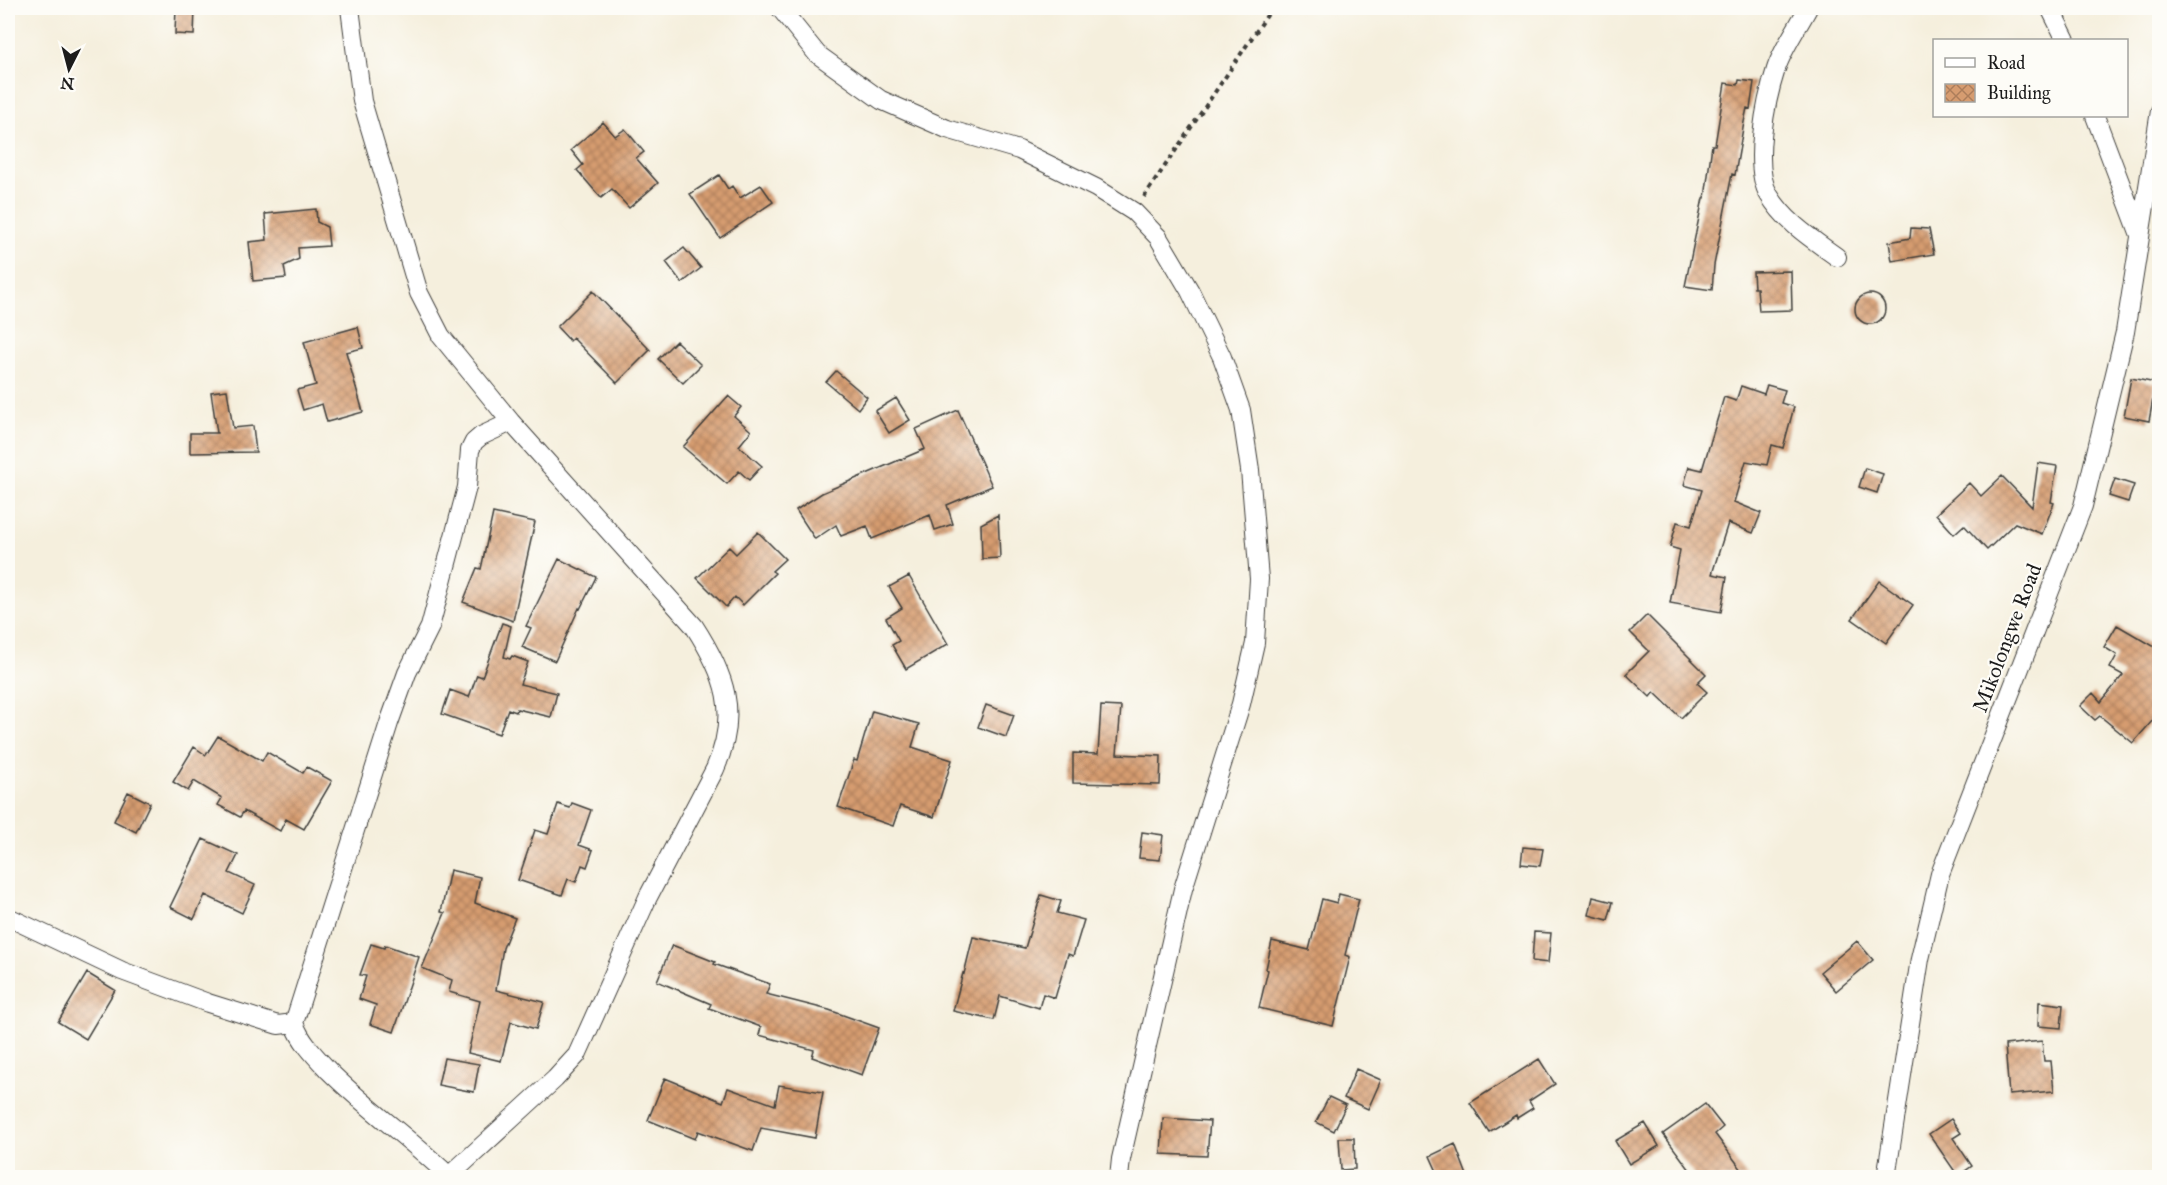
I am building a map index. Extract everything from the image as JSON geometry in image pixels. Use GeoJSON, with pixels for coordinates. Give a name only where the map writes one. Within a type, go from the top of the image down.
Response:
{"type":"FeatureCollection","features":[{"type":"Feature","properties":{"kind":"street"},"geometry":{"type":"LineString","coordinates":[[350,8],[362,101],[419,293],[441,336],[511,422],[694,626],[716,664],[729,709],[724,748],[715,769],[648,897],[577,1055],[555,1079],[449,1177],[352,1094],[313,1054],[299,1036],[294,1023],[389,723],[407,673],[430,627],[467,487],[470,450],[481,436],[511,422]]}},
{"type":"Feature","properties":{"kind":"street"},"geometry":{"type":"LineString","coordinates":[[780,8],[817,54],[881,100],[947,129],[1019,150],[1096,188],[1134,212],[1158,237],[1190,291],[1222,357],[1241,410],[1251,470],[1259,579],[1255,643],[1241,704],[1183,889],[1125,1139],[1119,1178]]}},
{"type":"Feature","properties":{"kind":"street"},"geometry":{"type":"LineString","coordinates":[[1808,8],[1776,68],[1763,126],[1761,172],[1768,194],[1789,222],[1837,257]]}},
{"type":"Feature","properties":{"kind":"street"},"geometry":{"type":"LineString","coordinates":[[2050,8],[2066,39]]}},
{"type":"Feature","properties":{"kind":"street","name":"Mikolongwe Road"},"geometry":{"type":"LineString","coordinates":[[1886,1178],[1920,959],[1940,874],[2083,506],[2125,332],[2160,111]]}},
{"type":"Feature","properties":{"kind":"street"},"geometry":{"type":"LineString","coordinates":[[2095,117],[2140,237]]}},
{"type":"Feature","properties":{"kind":"street"},"geometry":{"type":"LineString","coordinates":[[8,917],[122,970],[176,991],[278,1025],[294,1023]]}},
{"type":"Feature","properties":{"kind":"path"},"geometry":{"type":"LineString","coordinates":[[1134,212],[1272,8]]}},
{"type":"Feature","properties":{"kind":"building"},"geometry":{"type":"Polygon","coordinates":[[[176,8],[195,8],[194,35],[175,34],[176,8]]]}},
{"type":"Feature","properties":{"kind":"building"},"geometry":{"type":"Polygon","coordinates":[[[1739,80],[1754,82],[1735,175],[1732,174],[1714,265],[1712,290],[1685,286],[1703,198],[1705,198],[1712,145],[1715,145],[1725,83],[1738,85],[1739,80]]]}},
{"type":"Feature","properties":{"kind":"building"},"geometry":{"type":"Polygon","coordinates":[[[603,122],[615,136],[625,129],[644,152],[636,158],[658,183],[629,208],[612,189],[601,198],[577,170],[583,165],[571,150],[603,122]]]}},
{"type":"Feature","properties":{"kind":"building"},"geometry":{"type":"Polygon","coordinates":[[[719,175],[728,189],[732,186],[740,198],[761,185],[773,202],[720,238],[690,194],[719,175]]]}},
{"type":"Feature","properties":{"kind":"building"},"geometry":{"type":"Polygon","coordinates":[[[316,209],[317,222],[327,227],[329,246],[298,248],[299,259],[284,266],[286,278],[253,281],[249,242],[267,240],[265,214],[316,209]]]}},
{"type":"Feature","properties":{"kind":"building"},"geometry":{"type":"Polygon","coordinates":[[[1911,228],[1929,229],[1934,254],[1892,261],[1889,242],[1910,238],[1911,228]]]}},
{"type":"Feature","properties":{"kind":"building"},"geometry":{"type":"Polygon","coordinates":[[[684,248],[701,268],[682,283],[666,262],[684,248]]]}},
{"type":"Feature","properties":{"kind":"building"},"geometry":{"type":"Polygon","coordinates":[[[1791,271],[1792,310],[1759,311],[1753,272],[1791,271]]]}},
{"type":"Feature","properties":{"kind":"building"},"geometry":{"type":"Polygon","coordinates":[[[593,291],[650,350],[617,383],[573,338],[570,341],[557,327],[593,291]]]}},
{"type":"Feature","properties":{"kind":"building"},"geometry":{"type":"Polygon","coordinates":[[[1870,294],[1876,295],[1884,303],[1884,315],[1876,323],[1870,324],[1864,323],[1856,315],[1855,309],[1856,303],[1864,295],[1870,294]]]}},
{"type":"Feature","properties":{"kind":"building"},"geometry":{"type":"Polygon","coordinates":[[[358,327],[363,348],[346,352],[363,412],[327,422],[322,404],[303,410],[297,390],[316,385],[304,342],[358,327]]]}},
{"type":"Feature","properties":{"kind":"building"},"geometry":{"type":"Polygon","coordinates":[[[676,341],[701,365],[683,383],[658,359],[676,341]]]}},
{"type":"Feature","properties":{"kind":"building"},"geometry":{"type":"Polygon","coordinates":[[[836,371],[867,397],[858,409],[826,382],[836,371]]]}},
{"type":"Feature","properties":{"kind":"building"},"geometry":{"type":"Polygon","coordinates":[[[2131,378],[2156,383],[2149,421],[2124,416],[2131,378]]]}},
{"type":"Feature","properties":{"kind":"building"},"geometry":{"type":"Polygon","coordinates":[[[1767,385],[1785,390],[1781,403],[1794,407],[1783,448],[1772,445],[1767,465],[1746,461],[1734,502],[1761,513],[1753,533],[1728,523],[1712,574],[1727,577],[1721,612],[1670,603],[1680,550],[1670,547],[1677,522],[1691,526],[1702,490],[1684,485],[1689,467],[1702,470],[1724,397],[1736,401],[1741,386],[1764,394],[1767,385]]]}},
{"type":"Feature","properties":{"kind":"building"},"geometry":{"type":"Polygon","coordinates":[[[227,390],[233,428],[253,426],[256,452],[190,453],[190,433],[217,433],[211,392],[227,390]]]}},
{"type":"Feature","properties":{"kind":"building"},"geometry":{"type":"Polygon","coordinates":[[[728,396],[741,407],[734,416],[751,431],[739,446],[762,466],[749,480],[739,471],[727,484],[683,447],[728,396]]]}},
{"type":"Feature","properties":{"kind":"building"},"geometry":{"type":"Polygon","coordinates":[[[896,398],[910,420],[889,433],[875,411],[896,398]]]}},
{"type":"Feature","properties":{"kind":"building"},"geometry":{"type":"Polygon","coordinates":[[[958,410],[992,486],[947,505],[953,524],[935,530],[930,515],[872,539],[867,526],[841,536],[836,525],[815,539],[796,510],[822,493],[925,449],[916,429],[958,410]]]}},
{"type":"Feature","properties":{"kind":"building"},"geometry":{"type":"Polygon","coordinates":[[[2038,463],[2057,466],[2051,502],[2054,503],[2042,534],[2015,523],[1987,550],[1964,525],[1954,534],[1936,514],[1969,483],[1981,496],[2002,476],[2032,507],[2038,463]]]}},
{"type":"Feature","properties":{"kind":"building"},"geometry":{"type":"Polygon","coordinates":[[[1865,468],[1883,474],[1877,493],[1859,487],[1865,468]]]}},
{"type":"Feature","properties":{"kind":"building"},"geometry":{"type":"Polygon","coordinates":[[[2115,479],[2134,485],[2128,502],[2109,496],[2115,479]]]}},
{"type":"Feature","properties":{"kind":"building"},"geometry":{"type":"Polygon","coordinates":[[[493,513],[535,522],[513,621],[463,602],[477,568],[481,569],[493,513]]]}},
{"type":"Feature","properties":{"kind":"building"},"geometry":{"type":"Polygon","coordinates":[[[998,515],[1000,558],[982,559],[981,524],[998,515]]]}},
{"type":"Feature","properties":{"kind":"building"},"geometry":{"type":"Polygon","coordinates":[[[758,532],[785,559],[772,571],[775,573],[743,605],[735,597],[726,607],[697,578],[729,547],[736,554],[758,532]]]}},
{"type":"Feature","properties":{"kind":"building"},"geometry":{"type":"Polygon","coordinates":[[[559,559],[596,577],[555,661],[522,647],[531,628],[526,626],[559,559]]]}},
{"type":"Feature","properties":{"kind":"building"},"geometry":{"type":"Polygon","coordinates":[[[909,576],[948,644],[906,669],[892,645],[899,641],[886,618],[902,608],[889,587],[909,576]]]}},
{"type":"Feature","properties":{"kind":"building"},"geometry":{"type":"Polygon","coordinates":[[[1879,581],[1913,605],[1886,643],[1852,619],[1879,581]]]}},
{"type":"Feature","properties":{"kind":"building"},"geometry":{"type":"Polygon","coordinates":[[[1647,615],[1706,674],[1697,683],[1707,692],[1681,718],[1654,692],[1650,697],[1626,674],[1649,651],[1630,632],[1647,615]]]}},
{"type":"Feature","properties":{"kind":"building"},"geometry":{"type":"Polygon","coordinates":[[[502,623],[511,626],[504,657],[510,659],[512,656],[528,662],[520,684],[557,693],[551,717],[508,709],[499,734],[442,714],[450,690],[469,697],[477,675],[482,677],[502,623]]]}},
{"type":"Feature","properties":{"kind":"building"},"geometry":{"type":"Polygon","coordinates":[[[2117,625],[2160,650],[2160,712],[2133,743],[2100,716],[2095,720],[2080,706],[2093,693],[2101,702],[2123,675],[2110,668],[2117,655],[2104,647],[2117,625]]]}},
{"type":"Feature","properties":{"kind":"building"},"geometry":{"type":"Polygon","coordinates":[[[986,705],[1014,715],[1006,737],[978,727],[986,705]]]}},
{"type":"Feature","properties":{"kind":"building"},"geometry":{"type":"Polygon","coordinates":[[[1101,706],[1121,707],[1117,754],[1161,756],[1160,785],[1073,783],[1073,753],[1098,754],[1101,706]]]}},
{"type":"Feature","properties":{"kind":"building"},"geometry":{"type":"Polygon","coordinates":[[[872,711],[919,724],[912,747],[952,760],[934,817],[900,806],[893,826],[838,807],[854,760],[857,761],[872,711]]]}},
{"type":"Feature","properties":{"kind":"building"},"geometry":{"type":"Polygon","coordinates":[[[218,736],[262,761],[267,752],[303,773],[307,767],[332,781],[304,829],[286,819],[280,831],[244,811],[240,817],[218,805],[222,798],[194,781],[188,791],[173,782],[194,747],[206,755],[218,736]]]}},
{"type":"Feature","properties":{"kind":"building"},"geometry":{"type":"Polygon","coordinates":[[[128,792],[150,803],[136,832],[114,821],[128,792]]]}},
{"type":"Feature","properties":{"kind":"building"},"geometry":{"type":"Polygon","coordinates":[[[572,803],[591,810],[579,845],[593,850],[587,867],[582,865],[576,882],[568,879],[562,895],[518,880],[535,830],[548,834],[558,804],[570,808],[572,803]]]}},
{"type":"Feature","properties":{"kind":"building"},"geometry":{"type":"Polygon","coordinates":[[[1142,832],[1163,835],[1160,860],[1139,858],[1142,832]]]}},
{"type":"Feature","properties":{"kind":"building"},"geometry":{"type":"Polygon","coordinates":[[[203,839],[238,855],[229,873],[255,885],[242,913],[205,895],[194,919],[170,907],[203,839]]]}},
{"type":"Feature","properties":{"kind":"building"},"geometry":{"type":"Polygon","coordinates":[[[1523,847],[1543,849],[1540,866],[1521,864],[1523,847]]]}},
{"type":"Feature","properties":{"kind":"building"},"geometry":{"type":"Polygon","coordinates":[[[450,870],[480,877],[475,903],[515,918],[503,948],[496,990],[544,1002],[536,1029],[511,1022],[501,1061],[468,1053],[480,1001],[449,992],[452,980],[422,968],[445,913],[441,912],[450,870]]]}},
{"type":"Feature","properties":{"kind":"building"},"geometry":{"type":"Polygon","coordinates":[[[1339,894],[1359,899],[1345,955],[1350,957],[1333,1026],[1259,1008],[1272,941],[1309,950],[1322,899],[1337,903],[1339,894]]]}},
{"type":"Feature","properties":{"kind":"building"},"geometry":{"type":"Polygon","coordinates":[[[1041,895],[1061,901],[1057,913],[1084,920],[1073,956],[1068,954],[1055,998],[1043,994],[1039,1008],[1000,996],[994,1020],[953,1011],[973,937],[1025,948],[1041,895]]]}},
{"type":"Feature","properties":{"kind":"building"},"geometry":{"type":"Polygon","coordinates":[[[1593,897],[1613,902],[1608,920],[1589,915],[1593,897]]]}},
{"type":"Feature","properties":{"kind":"building"},"geometry":{"type":"Polygon","coordinates":[[[1534,932],[1551,933],[1548,963],[1532,961],[1534,932]]]}},
{"type":"Feature","properties":{"kind":"building"},"geometry":{"type":"Polygon","coordinates":[[[1857,941],[1873,960],[1836,991],[1820,972],[1857,941]]]}},
{"type":"Feature","properties":{"kind":"building"},"geometry":{"type":"Polygon","coordinates":[[[371,944],[384,948],[385,945],[419,957],[394,1032],[370,1024],[376,1005],[359,999],[366,976],[360,975],[371,944]]]}},
{"type":"Feature","properties":{"kind":"building"},"geometry":{"type":"Polygon","coordinates":[[[672,945],[715,962],[714,964],[770,984],[766,994],[829,1010],[879,1028],[862,1075],[812,1057],[814,1050],[759,1035],[761,1027],[709,1008],[711,1004],[657,981],[672,945]]]}},
{"type":"Feature","properties":{"kind":"building"},"geometry":{"type":"Polygon","coordinates":[[[87,973],[115,990],[86,1039],[58,1022],[87,973]]]}},
{"type":"Feature","properties":{"kind":"building"},"geometry":{"type":"Polygon","coordinates":[[[2039,1002],[2063,1005],[2061,1028],[2038,1026],[2039,1002]]]}},
{"type":"Feature","properties":{"kind":"building"},"geometry":{"type":"Polygon","coordinates":[[[2042,1041],[2044,1061],[2051,1061],[2054,1091],[2009,1095],[2005,1045],[2042,1041]]]}},
{"type":"Feature","properties":{"kind":"building"},"geometry":{"type":"Polygon","coordinates":[[[444,1058],[479,1064],[474,1092],[438,1085],[444,1058]]]}},
{"type":"Feature","properties":{"kind":"building"},"geometry":{"type":"Polygon","coordinates":[[[1539,1059],[1555,1084],[1529,1101],[1533,1108],[1517,1118],[1516,1115],[1489,1132],[1470,1103],[1539,1059]]]}},
{"type":"Feature","properties":{"kind":"building"},"geometry":{"type":"Polygon","coordinates":[[[1356,1069],[1381,1080],[1368,1109],[1344,1098],[1356,1069]]]}},
{"type":"Feature","properties":{"kind":"building"},"geometry":{"type":"Polygon","coordinates":[[[665,1078],[723,1102],[728,1088],[775,1105],[779,1085],[823,1092],[815,1138],[761,1128],[753,1151],[698,1131],[695,1139],[648,1120],[665,1078]]]}},
{"type":"Feature","properties":{"kind":"building"},"geometry":{"type":"Polygon","coordinates":[[[1329,1097],[1346,1105],[1334,1131],[1316,1122],[1329,1097]]]}},
{"type":"Feature","properties":{"kind":"building"},"geometry":{"type":"Polygon","coordinates":[[[1705,1104],[1723,1127],[1715,1134],[1748,1178],[1696,1178],[1663,1134],[1705,1104]]]}},
{"type":"Feature","properties":{"kind":"building"},"geometry":{"type":"Polygon","coordinates":[[[1163,1118],[1210,1121],[1207,1156],[1161,1154],[1163,1118]]]}},
{"type":"Feature","properties":{"kind":"building"},"geometry":{"type":"Polygon","coordinates":[[[1951,1119],[1961,1133],[1953,1138],[1972,1166],[1958,1176],[1929,1134],[1951,1119]]]}},
{"type":"Feature","properties":{"kind":"building"},"geometry":{"type":"Polygon","coordinates":[[[1645,1123],[1659,1146],[1629,1164],[1615,1141],[1645,1123]]]}},
{"type":"Feature","properties":{"kind":"building"},"geometry":{"type":"Polygon","coordinates":[[[1339,1138],[1354,1138],[1355,1169],[1341,1170],[1339,1138]]]}},
{"type":"Feature","properties":{"kind":"building"},"geometry":{"type":"Polygon","coordinates":[[[1455,1144],[1468,1178],[1440,1178],[1430,1156],[1455,1144]]]}}]}
